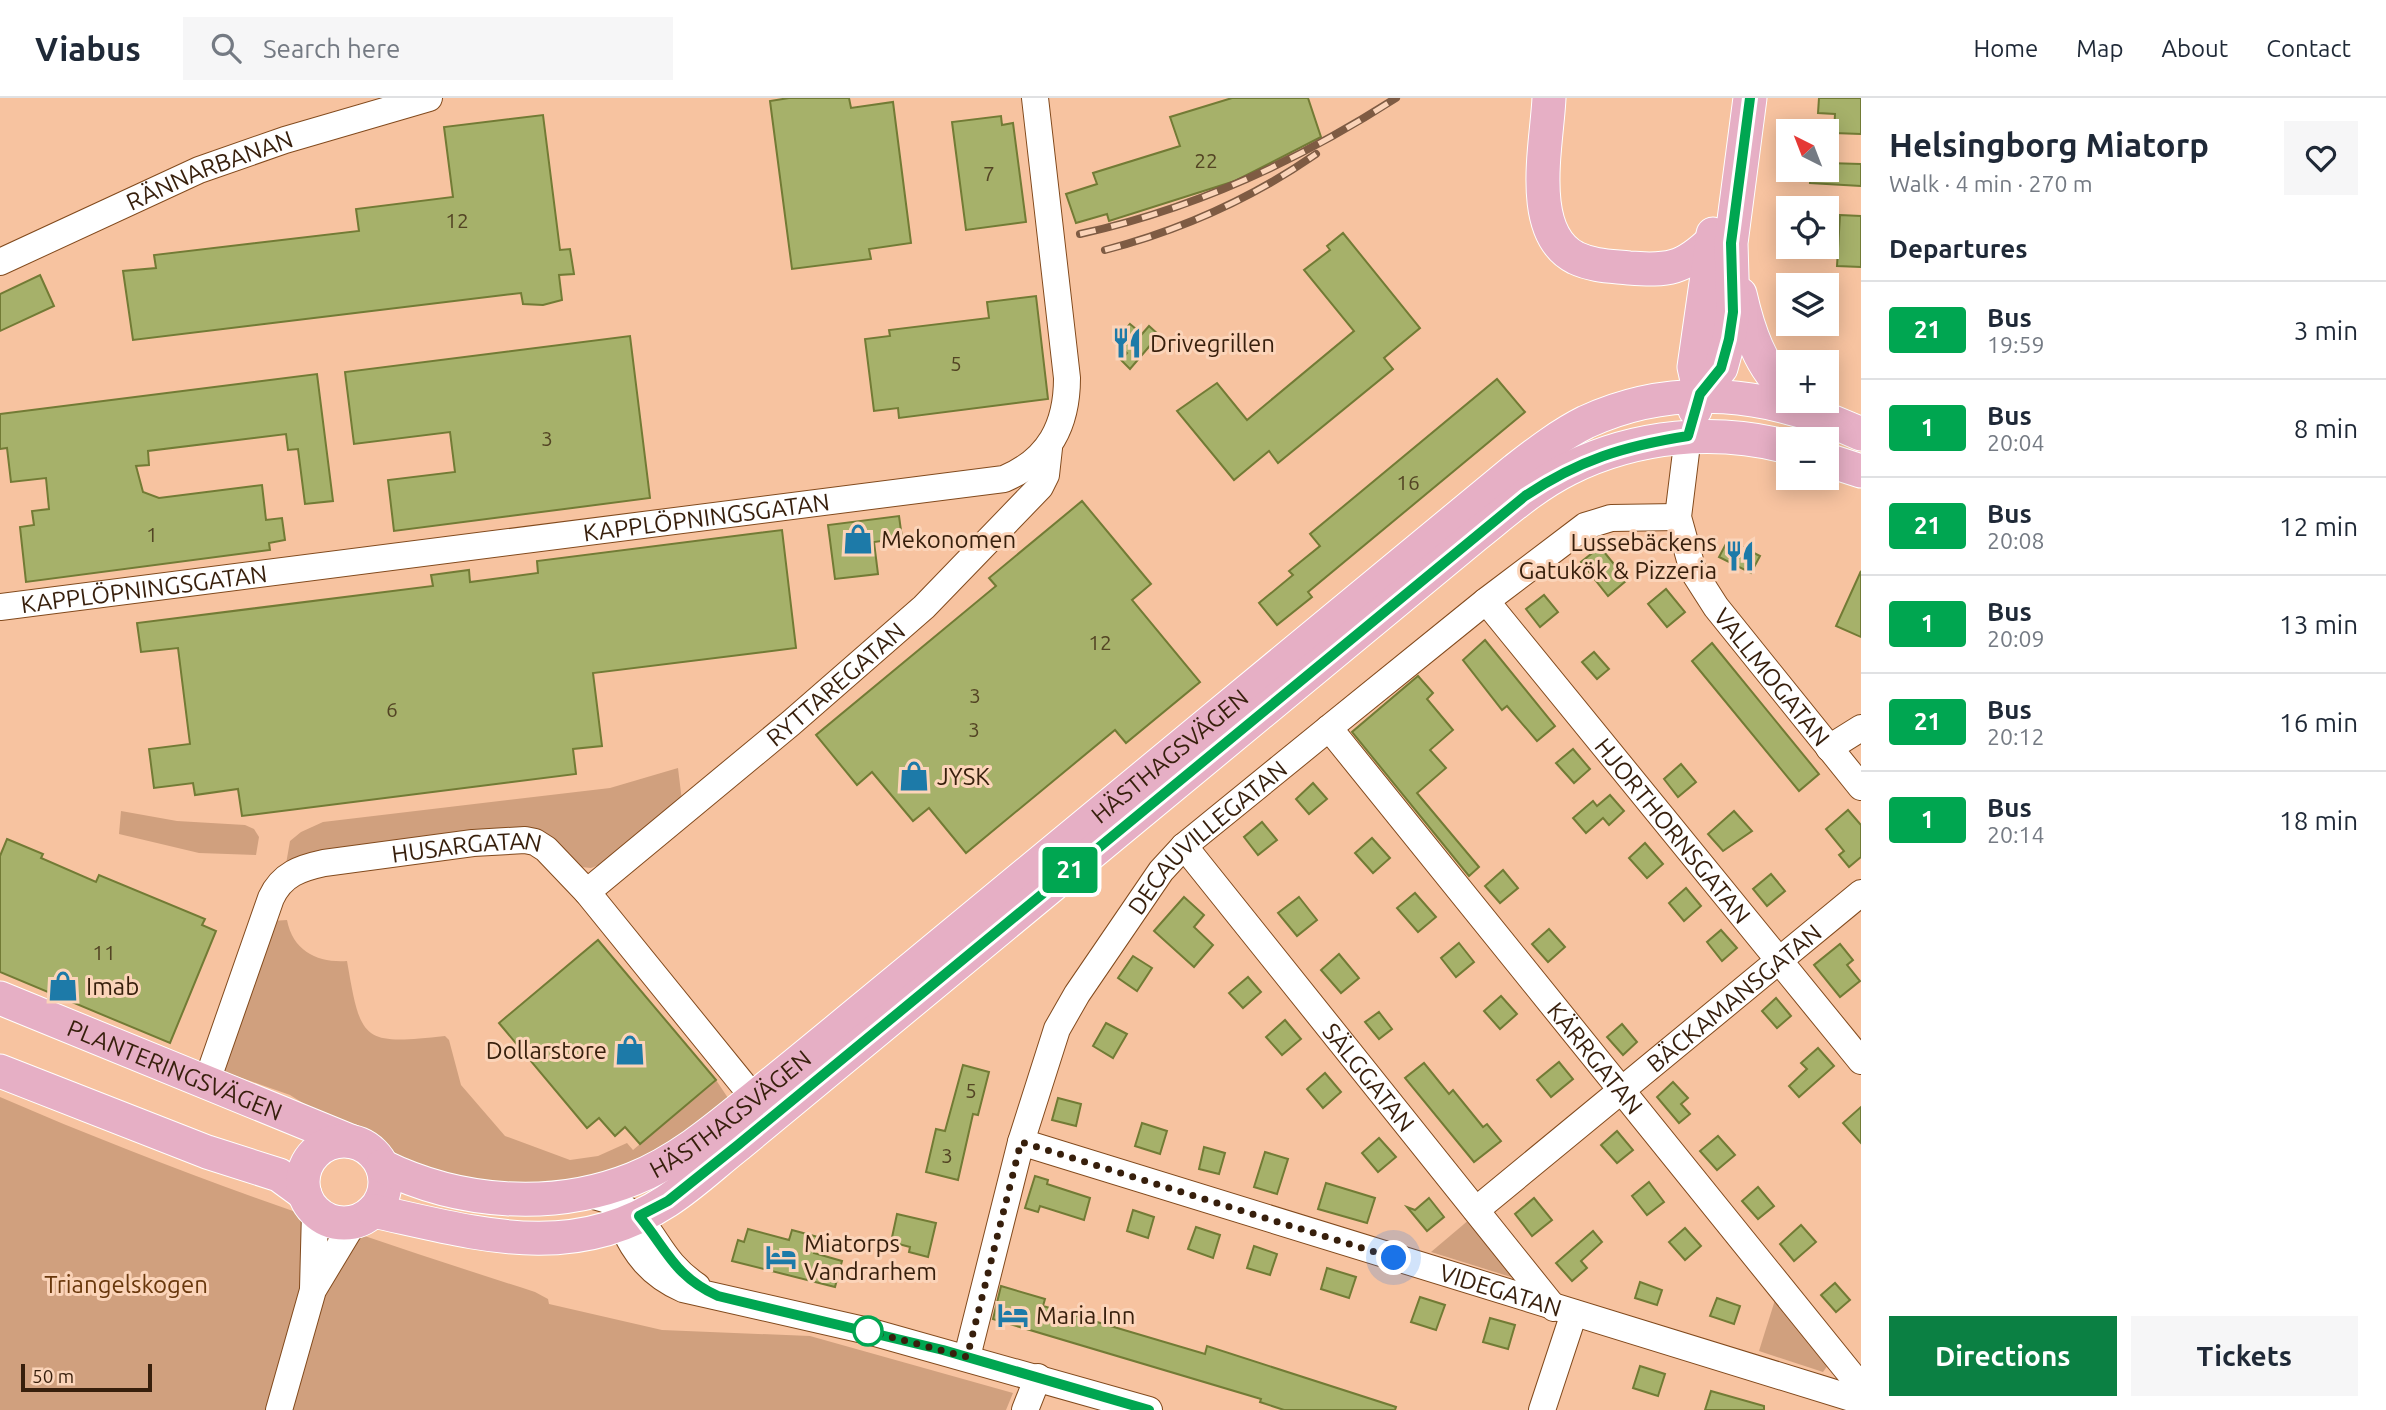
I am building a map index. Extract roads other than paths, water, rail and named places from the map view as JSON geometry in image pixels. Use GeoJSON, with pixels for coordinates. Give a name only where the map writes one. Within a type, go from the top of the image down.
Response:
{"type":"FeatureCollection","features":[{"type":"Feature","properties":{"kind":"main road"},"geometry":{"type":"LineString","coordinates":[[1549,98],[1544,214],[1551,234],[1565,251],[1601,266],[1658,270],[1722,251]]}},
{"type":"Feature","properties":{"kind":"main road"},"geometry":{"type":"LineString","coordinates":[[1732,98],[1722,251],[1755,344],[1776,378]]}},
{"type":"Feature","properties":{"kind":"main road"},"geometry":{"type":"LineString","coordinates":[[1688,436],[1700,394],[1694,367],[1734,213],[1750,98]]}},
{"type":"Feature","properties":{"kind":"main road"},"geometry":{"type":"LineString","coordinates":[[1568,469],[1700,394]]}},
{"type":"Feature","properties":{"kind":"main road","name":"HÄSTHAGSVÄGEN"},"geometry":{"type":"LineString","coordinates":[[583,1194],[624,1183],[690,1148],[1552,442],[1584,423],[1616,410],[1648,401],[1700,394],[1769,403],[1852,429]]}},
{"type":"Feature","properties":{"kind":"main road"},"geometry":{"type":"LineString","coordinates":[[1824,413],[1852,429]]}},
{"type":"Feature","properties":{"kind":"main road"},"geometry":{"type":"LineString","coordinates":[[1688,436],[1732,415],[1852,429]]}},
{"type":"Feature","properties":{"kind":"main road"},"geometry":{"type":"LineString","coordinates":[[1688,436],[1737,437],[1776,445]]}},
{"type":"Feature","properties":{"kind":"main road","name":"HÄSTHAGSVÄGEN"},"geometry":{"type":"LineString","coordinates":[[629,1216],[668,1201],[738,1145],[1525,496],[1568,469],[1623,447],[1688,436]]}},
{"type":"Feature","properties":{"kind":"main road","name":"PLANTERINGSVÄGEN"},"geometry":{"type":"LineString","coordinates":[[0,998],[350,1141]]}},
{"type":"Feature","properties":{"kind":"main road"},"geometry":{"type":"LineString","coordinates":[[0,1071],[207,1152],[279,1175],[329,1220],[364,1216],[519,1240],[570,1238],[629,1216],[662,1165]]}},
{"type":"Feature","properties":{"kind":"main road"},"geometry":{"type":"LineString","coordinates":[[310,1202],[303,1181],[311,1158],[330,1144],[350,1141],[366,1147],[382,1166],[426,1185],[490,1198],[549,1199],[583,1194]]}},
{"type":"Feature","properties":{"kind":"main road"},"geometry":{"type":"LineString","coordinates":[[364,1216],[383,1195],[382,1166]]}},
{"type":"Feature","properties":{"kind":"street","name":"RÄNNARBANAN"},"geometry":{"type":"LineString","coordinates":[[0,262],[199,170],[285,140],[429,98]]}},
{"type":"Feature","properties":{"kind":"street","name":"KAPPLÖPNINGSGATAN"},"geometry":{"type":"LineString","coordinates":[[0,607],[1004,479],[1024,470],[1049,448],[1062,424],[1067,402],[1067,378],[1035,98]]}},
{"type":"Feature","properties":{"kind":"street","name":"VALLMOGATAN"},"geometry":{"type":"LineString","coordinates":[[1688,436],[1678,517],[1686,553],[1705,591],[1861,787]]}},
{"type":"Feature","properties":{"kind":"street","name":"RYTTAREGATAN"},"geometry":{"type":"LineString","coordinates":[[587,892],[791,723],[924,607],[1040,487],[1046,475],[1049,448]]}},
{"type":"Feature","properties":{"kind":"street","name":"DECAUVILLEGATAN"},"geometry":{"type":"LineString","coordinates":[[967,1357],[1021,1142],[1057,1029],[1139,902],[1184,846],[1486,601],[1593,522],[1611,518],[1678,517]]}},
{"type":"Feature","properties":{"kind":"street","name":"HJORTHORNSGATAN"},"geometry":{"type":"LineString","coordinates":[[1486,601],[1861,1061]]}},
{"type":"Feature","properties":{"kind":"street","name":"KÄRRGATAN"},"geometry":{"type":"LineString","coordinates":[[1329,728],[1861,1387]]}},
{"type":"Feature","properties":{"kind":"street"},"geometry":{"type":"LineString","coordinates":[[1829,748],[1861,728]]}},
{"type":"Feature","properties":{"kind":"street","name":"HUSARGATAN"},"geometry":{"type":"LineString","coordinates":[[207,1081],[271,898],[280,882],[292,873],[324,863],[435,847],[525,840],[546,849],[587,892],[754,1098]]}},
{"type":"Feature","properties":{"kind":"street","name":"SÄLGGATAN"},"geometry":{"type":"LineString","coordinates":[[1184,846],[1476,1210],[1564,1310]]}},
{"type":"Feature","properties":{"kind":"street","name":"BÄCKAMANSGATAN"},"geometry":{"type":"LineString","coordinates":[[1476,1210],[1861,893]]}},
{"type":"Feature","properties":{"kind":"street","name":"VIDEGATAN"},"geometry":{"type":"LineString","coordinates":[[1021,1142],[1861,1401]]}},
{"type":"Feature","properties":{"kind":"street"},"geometry":{"type":"LineString","coordinates":[[583,1194],[601,1197],[629,1216],[634,1250],[661,1278],[683,1289],[967,1357],[1149,1410]]}},
{"type":"Feature","properties":{"kind":"street"},"geometry":{"type":"LineString","coordinates":[[279,1410],[313,1290],[310,1202]]}},
{"type":"Feature","properties":{"kind":"street"},"geometry":{"type":"LineString","coordinates":[[313,1290],[364,1216]]}},
{"type":"Feature","properties":{"kind":"street"},"geometry":{"type":"LineString","coordinates":[[1542,1410],[1564,1310]]}},
{"type":"Feature","properties":{"kind":"street"},"geometry":{"type":"LineString","coordinates":[[1024,1410],[1038,1377]]}},
{"type":"Feature","properties":{"kind":"railway"},"geometry":{"type":"LineString","coordinates":[[1080,234],[1164,211],[1244,180],[1321,142],[1396,98]]}},
{"type":"Feature","properties":{"kind":"railway"},"geometry":{"type":"LineString","coordinates":[[1105,250],[1161,233],[1215,211],[1266,185],[1316,154]]}},
{"type":"Feature","properties":{"kind":"place","name":"Drivegrillen"},"geometry":{"type":"Point","coordinates":[1127,343]}},
{"type":"Feature","properties":{"kind":"place","name":"Mekonomen"},"geometry":{"type":"Point","coordinates":[858,539]}},
{"type":"Feature","properties":{"kind":"place","name":"Lussebäckens Gatukök & Pizzeria"},"geometry":{"type":"Point","coordinates":[1740,556]}},
{"type":"Feature","properties":{"kind":"place","name":"JYSK"},"geometry":{"type":"Point","coordinates":[914,776]}},
{"type":"Feature","properties":{"kind":"place","name":"Imab"},"geometry":{"type":"Point","coordinates":[63,986]}},
{"type":"Feature","properties":{"kind":"place","name":"Dollarstore"},"geometry":{"type":"Point","coordinates":[630,1050]}},
{"type":"Feature","properties":{"kind":"place","name":"Miatorps Vandrarhem"},"geometry":{"type":"Point","coordinates":[781,1257]}},
{"type":"Feature","properties":{"kind":"place","name":"Maria Inn"},"geometry":{"type":"Point","coordinates":[1013,1315]}},
{"type":"Feature","properties":{"kind":"park label","name":"Triangelskogen"},"geometry":{"type":"Point","coordinates":[126,1284]}}]}
